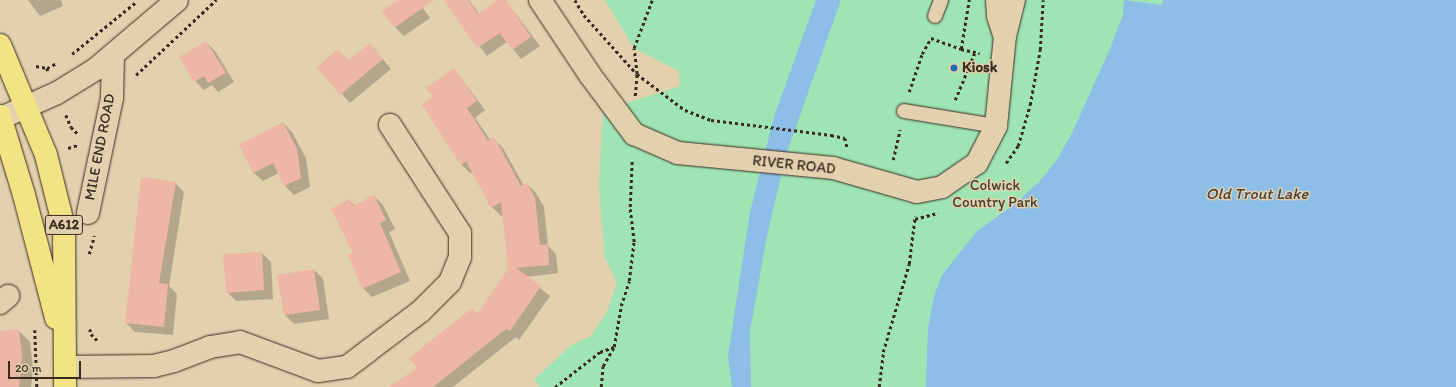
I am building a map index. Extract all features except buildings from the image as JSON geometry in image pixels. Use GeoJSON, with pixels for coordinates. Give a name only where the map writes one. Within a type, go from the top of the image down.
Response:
{"type":"FeatureCollection","features":[{"type":"Feature","properties":{"kind":"main road","name":"A612"},"geometry":{"type":"LineString","coordinates":[[0,45],[28,107],[46,155],[64,227],[65,367]]}},
{"type":"Feature","properties":{"kind":"main road","name":"A612"},"geometry":{"type":"LineString","coordinates":[[0,117],[24,195],[65,367]]}},
{"type":"Feature","properties":{"kind":"street"},"geometry":{"type":"LineString","coordinates":[[0,117],[28,107],[72,85],[113,57],[176,0]]}},
{"type":"Feature","properties":{"kind":"street","name":"RIVER ROAD"},"geometry":{"type":"LineString","coordinates":[[540,0],[590,75],[634,134],[678,153],[833,168],[917,192],[942,187],[977,163],[996,126],[1005,36],[1014,0]]}},
{"type":"Feature","properties":{"kind":"street","name":"RIVER ROAD"},"geometry":{"type":"LineString","coordinates":[[997,0],[998,16],[1005,36]]}},
{"type":"Feature","properties":{"kind":"street","name":"MILE END ROAD"},"geometry":{"type":"LineString","coordinates":[[91,223],[112,98],[113,57]]}},
{"type":"Feature","properties":{"kind":"street"},"geometry":{"type":"LineString","coordinates":[[65,367],[154,366],[174,361],[210,347],[240,342],[318,371],[347,367],[421,311],[450,282],[460,256],[460,233],[390,125]]}},
{"type":"Feature","properties":{"kind":"lane"},"geometry":{"type":"LineString","coordinates":[[935,16],[941,0]]}},
{"type":"Feature","properties":{"kind":"lane"},"geometry":{"type":"LineString","coordinates":[[904,110],[996,126]]}},
{"type":"Feature","properties":{"kind":"path"},"geometry":{"type":"LineString","coordinates":[[69,56],[138,0]]}},
{"type":"Feature","properties":{"kind":"path"},"geometry":{"type":"LineString","coordinates":[[574,0],[584,15],[637,74],[685,110],[711,120],[831,135]]}},
{"type":"Feature","properties":{"kind":"path"},"geometry":{"type":"LineString","coordinates":[[601,387],[603,366],[614,347],[634,242],[630,207],[637,74],[634,48],[652,0]]}},
{"type":"Feature","properties":{"kind":"path"},"geometry":{"type":"LineString","coordinates":[[892,165],[904,110],[922,54],[930,38],[961,50],[969,0]]}},
{"type":"Feature","properties":{"kind":"path"},"geometry":{"type":"LineString","coordinates":[[951,117],[957,94],[975,52]]}},
{"type":"Feature","properties":{"kind":"path"},"geometry":{"type":"LineString","coordinates":[[47,68],[64,60]]}},
{"type":"Feature","properties":{"kind":"path"},"geometry":{"type":"LineString","coordinates":[[879,387],[882,352],[909,264],[917,192]]}},
{"type":"Feature","properties":{"kind":"path"},"geometry":{"type":"LineString","coordinates":[[87,261],[91,223]]}},
{"type":"Feature","properties":{"kind":"path"},"geometry":{"type":"LineString","coordinates":[[34,325],[37,387]]}},
{"type":"Feature","properties":{"kind":"path"},"geometry":{"type":"LineString","coordinates":[[90,327],[90,334],[101,345]]}},
{"type":"Feature","properties":{"kind":"path"},"geometry":{"type":"LineString","coordinates":[[555,387],[600,352],[614,347]]}},
{"type":"Feature","properties":{"kind":"green space","name":"Colwick Country Park"},"geometry":{"type":"Polygon","coordinates":[[[605,0],[1456,0],[1456,387],[540,387],[534,380],[570,346],[591,336],[607,312],[617,283],[605,257],[599,186],[603,111],[680,86],[679,71],[634,48],[605,0]]]}},
{"type":"Feature","properties":{"kind":"water"},"geometry":{"type":"Polygon","coordinates":[[[816,0],[841,0],[786,155],[767,236],[750,331],[751,387],[732,387],[728,356],[750,212],[774,117],[816,0]]]}},
{"type":"Feature","properties":{"kind":"water","name":"Old Trout Lake"},"geometry":{"type":"Polygon","coordinates":[[[1124,0],[1162,5],[1163,0],[1456,0],[1456,387],[926,387],[928,328],[934,296],[942,275],[977,231],[1015,204],[1039,182],[1057,160],[1072,133],[1109,51],[1123,15],[1124,0]]]}},
{"type":"Feature","properties":{"kind":"place","name":"Kiosk"},"geometry":{"type":"Point","coordinates":[954,68]}}]}
